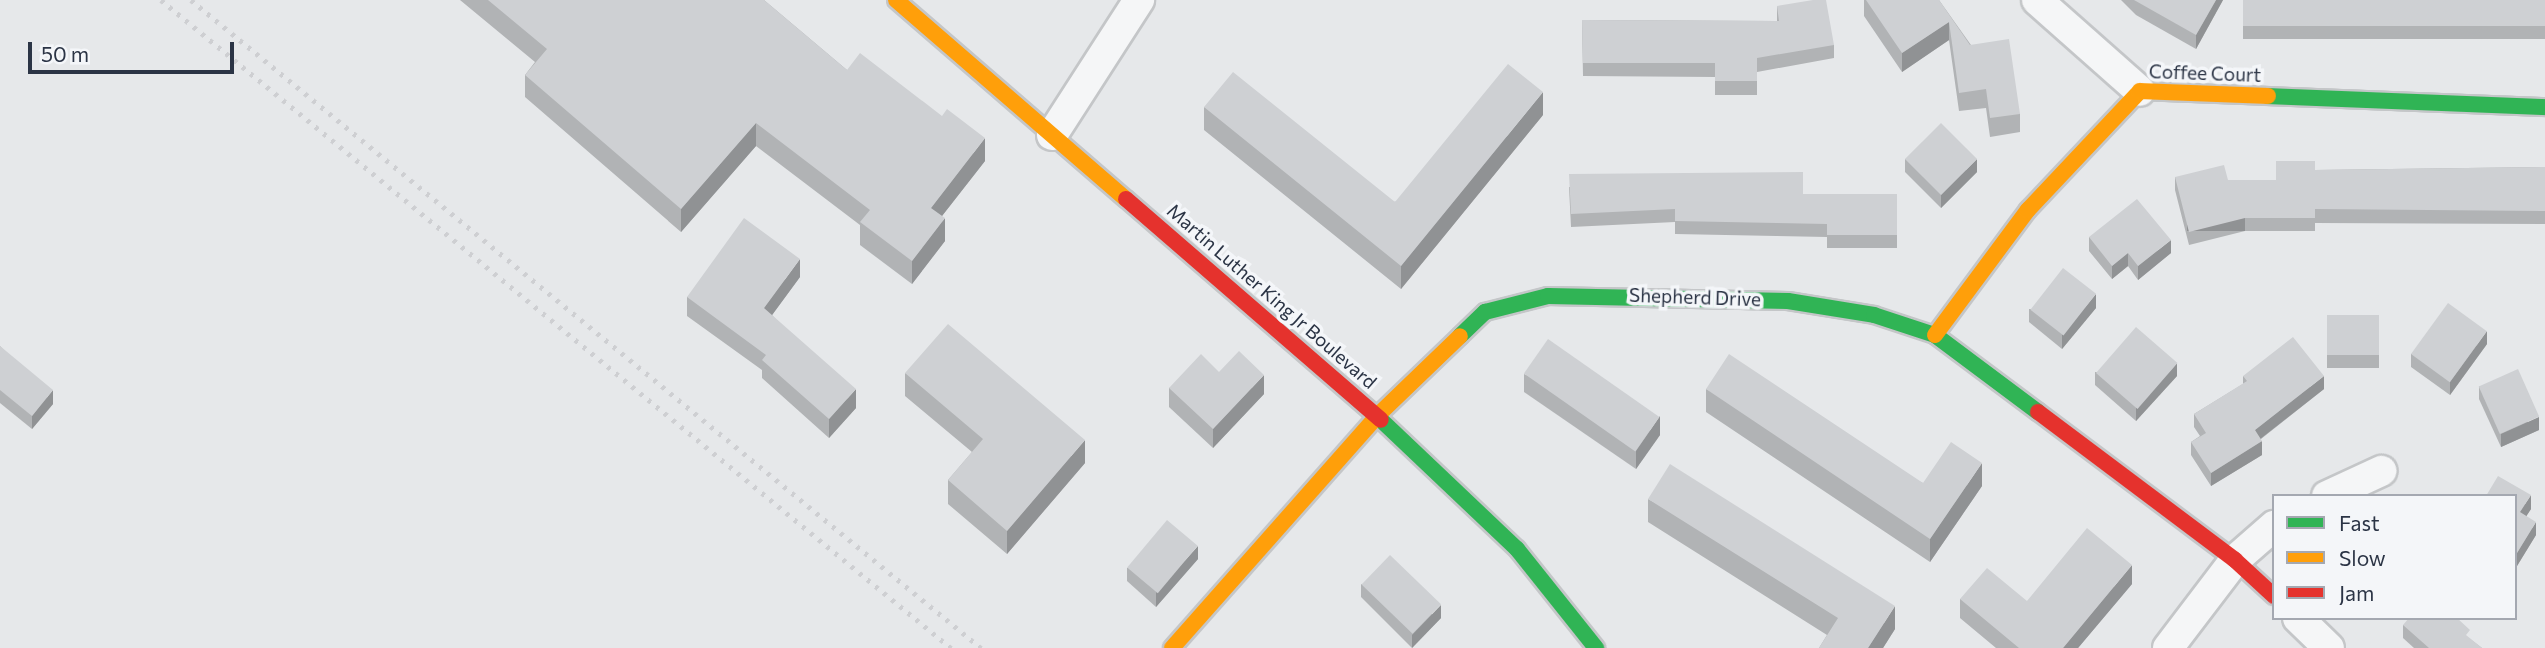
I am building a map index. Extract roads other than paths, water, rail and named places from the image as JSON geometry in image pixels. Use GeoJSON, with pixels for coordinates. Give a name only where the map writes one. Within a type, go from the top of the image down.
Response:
{"type":"FeatureCollection","features":[{"type":"Feature","properties":{"kind":"street","name":"Martin Luther King Jr Boulevard"},"geometry":{"type":"LineString","coordinates":[[896,0],[1377,416],[1517,549],[1596,648]]}},
{"type":"Feature","properties":{"kind":"street"},"geometry":{"type":"LineString","coordinates":[[1052,135],[1139,0]]}},
{"type":"Feature","properties":{"kind":"street"},"geometry":{"type":"LineString","coordinates":[[2037,0],[2140,92]]}},
{"type":"Feature","properties":{"kind":"street","name":"Coffee Court"},"geometry":{"type":"LineString","coordinates":[[1935,335],[2028,210],[2140,92],[2545,107]]}},
{"type":"Feature","properties":{"kind":"street","name":"Shepherd Drive"},"geometry":{"type":"LineString","coordinates":[[1172,648],[1377,416],[1485,312],[1548,296],[1788,301],[1874,315],[1935,335],[2235,560],[2272,594]]}},
{"type":"Feature","properties":{"kind":"street"},"geometry":{"type":"LineString","coordinates":[[2331,494],[2381,471]]}},
{"type":"Feature","properties":{"kind":"street"},"geometry":{"type":"LineString","coordinates":[[2168,648],[2235,560],[2272,528]]}},
{"type":"Feature","properties":{"kind":"street"},"geometry":{"type":"LineString","coordinates":[[2300,620],[2329,648]]}},
{"type":"Feature","properties":{"kind":"railway"},"geometry":{"type":"LineString","coordinates":[[161,0],[951,648]]}},
{"type":"Feature","properties":{"kind":"railway"},"geometry":{"type":"LineString","coordinates":[[191,0],[981,648]]}}]}
